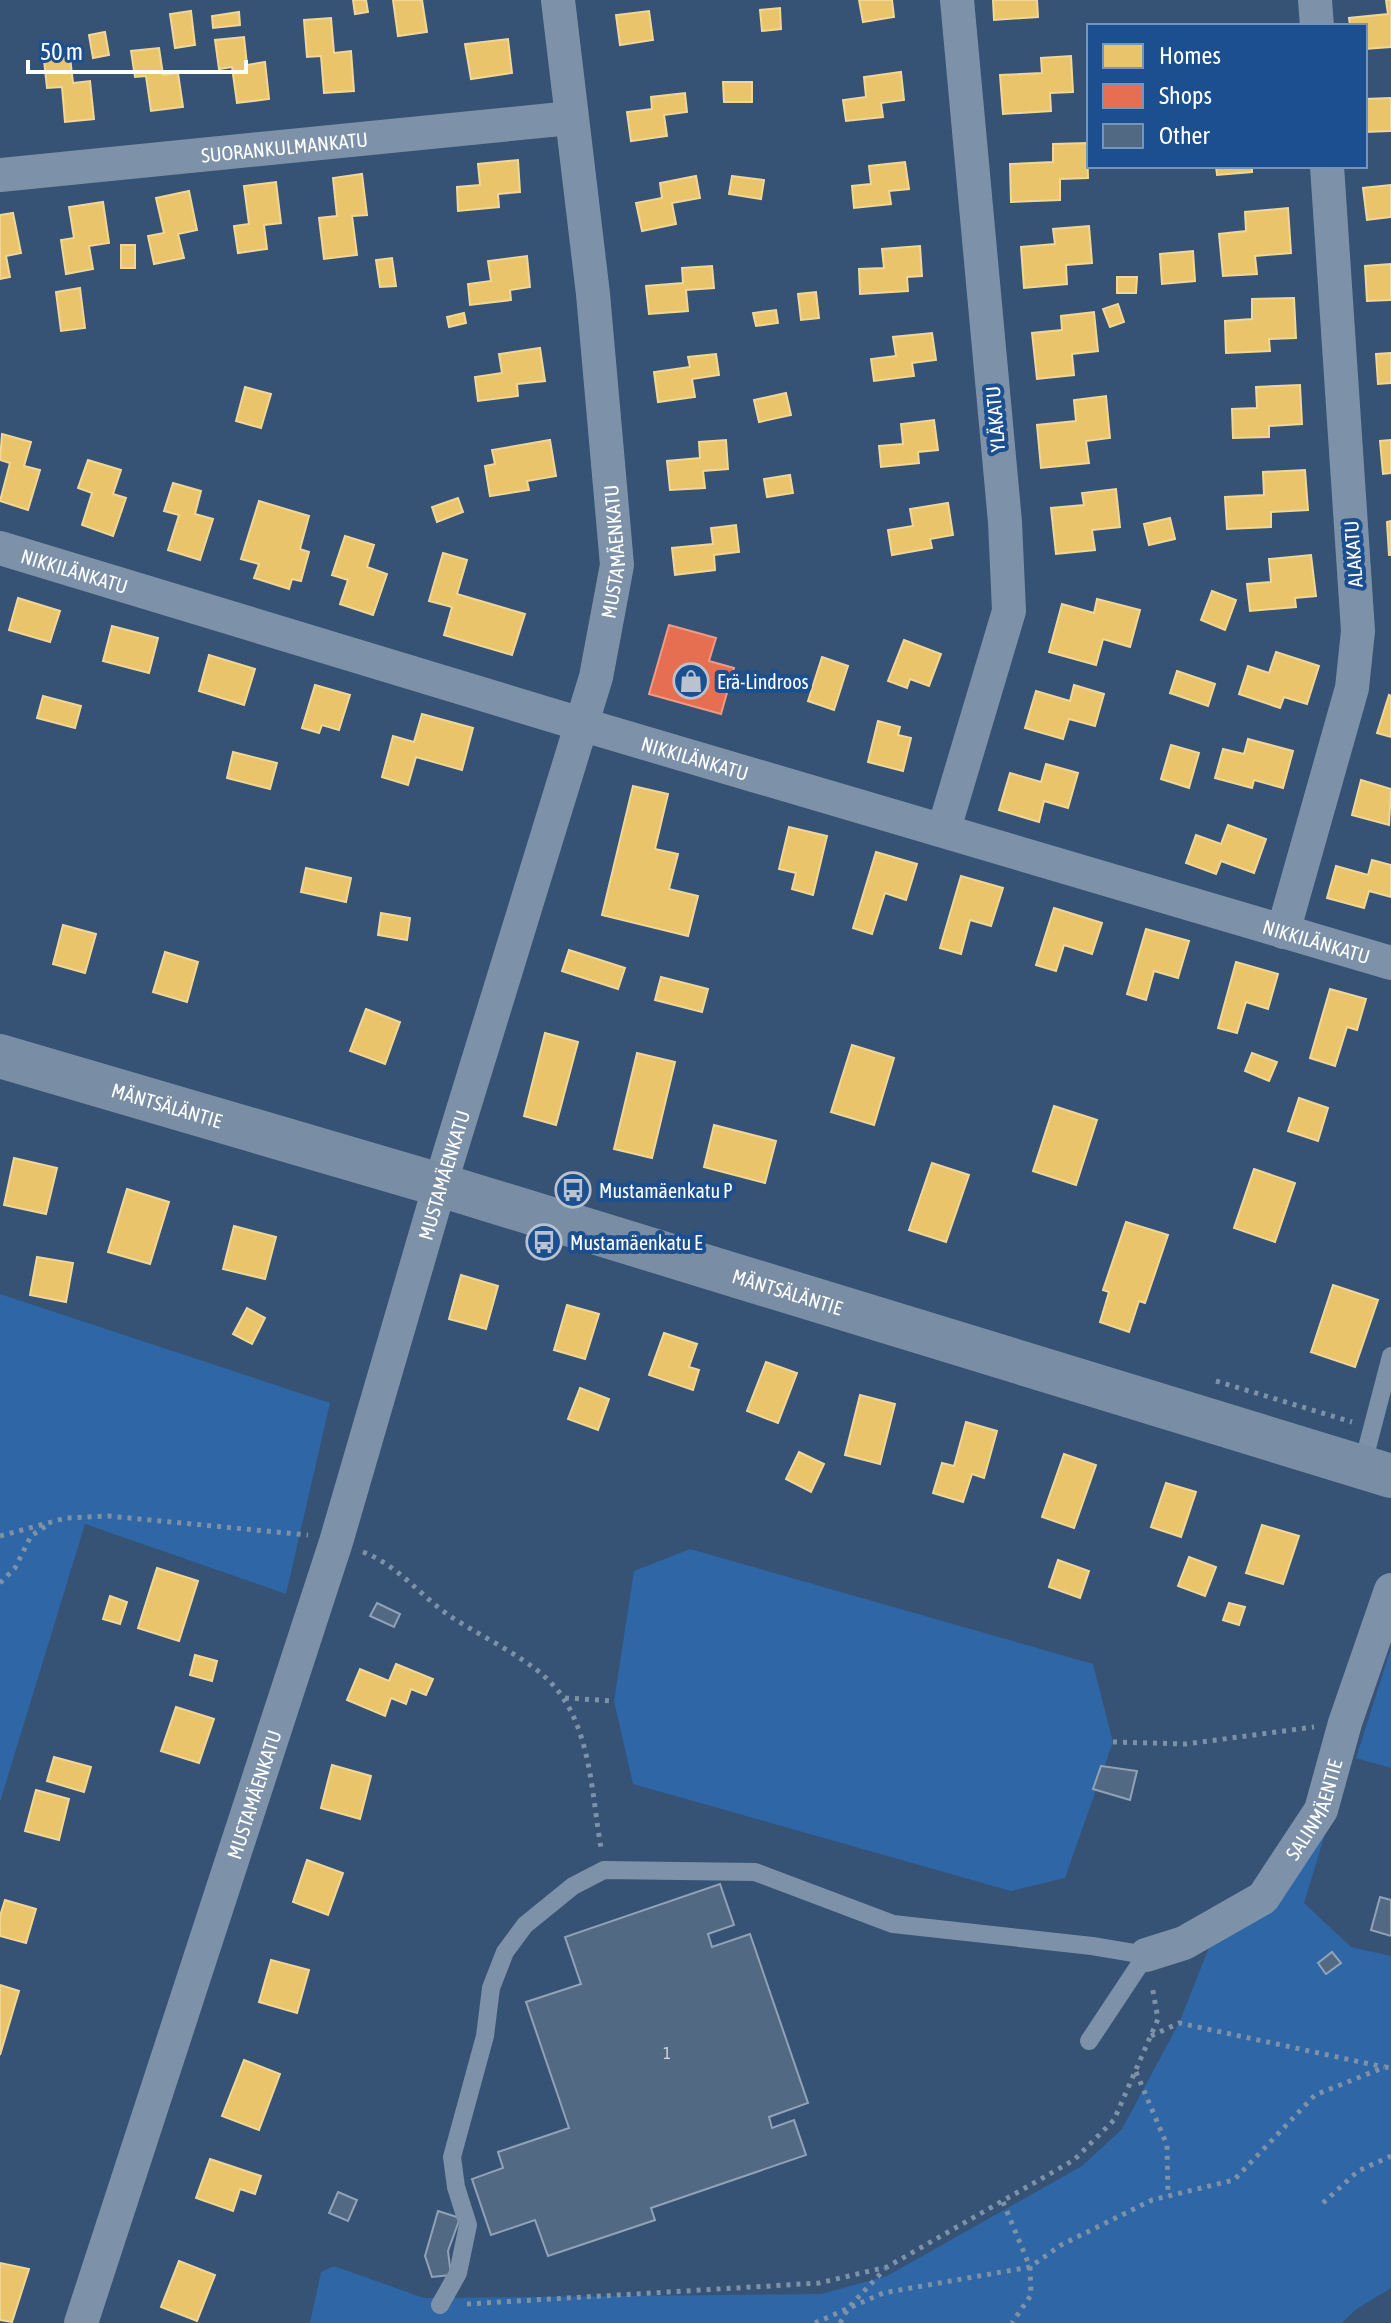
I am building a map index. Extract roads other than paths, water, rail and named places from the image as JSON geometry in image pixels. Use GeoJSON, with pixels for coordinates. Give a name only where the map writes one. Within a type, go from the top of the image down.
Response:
{"type":"FeatureCollection","features":[{"type":"Feature","properties":{"kind":"street","name":"MUSTAMÄENKATU"},"geometry":{"type":"LineString","coordinates":[[81,2323],[336,1542],[440,1185],[596,677],[617,565],[593,294],[558,0]]}},
{"type":"Feature","properties":{"kind":"street","name":"YLÄKATU"},"geometry":{"type":"LineString","coordinates":[[944,829],[1009,611],[1005,522],[957,0]]}},
{"type":"Feature","properties":{"kind":"street"},"geometry":{"type":"LineString","coordinates":[[1315,0],[1317,24]]}},
{"type":"Feature","properties":{"kind":"street","name":"SUORANKULMANKATU"},"geometry":{"type":"LineString","coordinates":[[0,175],[571,118]]}},
{"type":"Feature","properties":{"kind":"street","name":"ALAKATU"},"geometry":{"type":"LineString","coordinates":[[1283,932],[1352,688],[1358,631],[1327,168]]}},
{"type":"Feature","properties":{"kind":"street","name":"NIKKILÄNKATU"},"geometry":{"type":"LineString","coordinates":[[0,548],[619,736],[944,829],[1391,963]]}},
{"type":"Feature","properties":{"kind":"street","name":"MÄNTSÄLÄNTIE"},"geometry":{"type":"LineString","coordinates":[[0,1056],[440,1185],[1376,1471]]}},
{"type":"Feature","properties":{"kind":"street","name":"SALINMÄENTIE"},"geometry":{"type":"LineString","coordinates":[[1146,1955],[1184,1943],[1263,1898],[1321,1810],[1345,1723],[1391,1590]]}},
{"type":"Feature","properties":{"kind":"lane"},"geometry":{"type":"LineString","coordinates":[[1376,1471],[1391,1356]]}},
{"type":"Feature","properties":{"kind":"lane"},"geometry":{"type":"LineString","coordinates":[[440,2305],[458,2273],[468,2225],[456,2187],[452,2157],[485,2036],[491,1988],[505,1952],[525,1925],[573,1886],[604,1870],[755,1872],[893,1924],[1146,1955],[1089,2041]]}},
{"type":"Feature","properties":{"kind":"place","name":"Erä-Lindroos"},"geometry":{"type":"Point","coordinates":[691,681]}},
{"type":"Feature","properties":{"kind":"place","name":"Mustamäenkatu P"},"geometry":{"type":"Point","coordinates":[573,1190]}},
{"type":"Feature","properties":{"kind":"place","name":"Mustamäenkatu E"},"geometry":{"type":"Point","coordinates":[544,1242]}}]}
